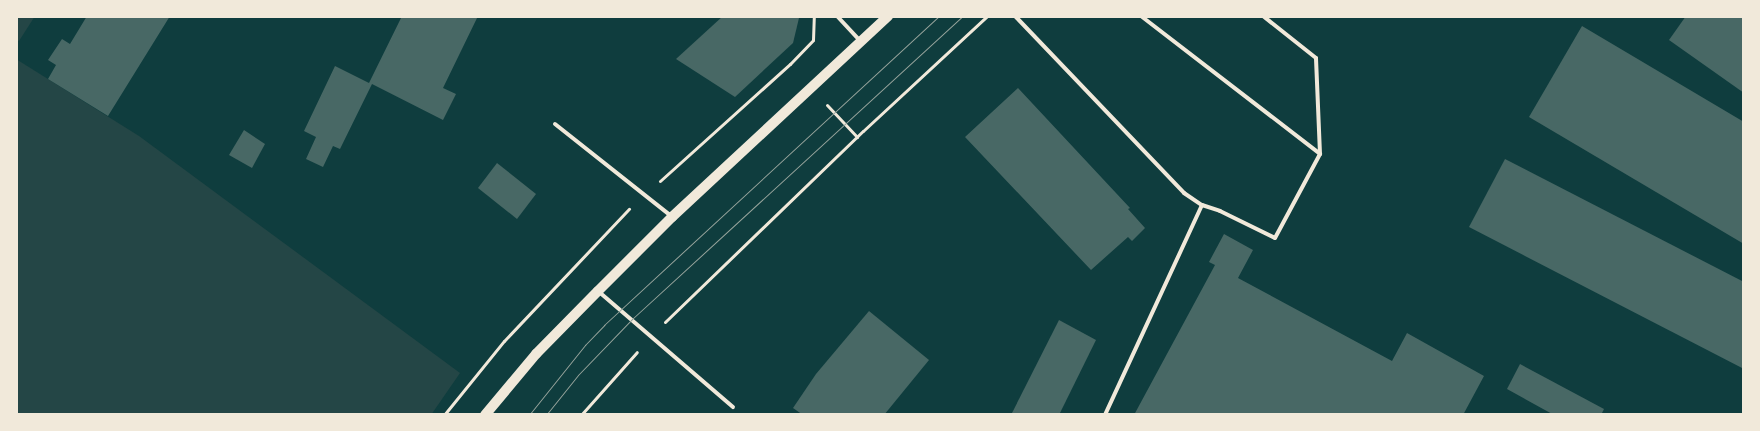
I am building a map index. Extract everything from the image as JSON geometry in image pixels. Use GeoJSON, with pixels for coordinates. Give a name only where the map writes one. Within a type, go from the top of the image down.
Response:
{"type":"FeatureCollection","features":[{"type":"Feature","properties":{"kind":"main road"},"geometry":{"type":"LineString","coordinates":[[487,414],[536,354],[598,290],[672,217],[862,43],[888,16]]}},
{"type":"Feature","properties":{"kind":"lane"},"geometry":{"type":"LineString","coordinates":[[837,16],[862,43]]}},
{"type":"Feature","properties":{"kind":"lane"},"geometry":{"type":"LineString","coordinates":[[1015,16],[1184,193],[1202,205],[1220,211],[1275,238],[1320,154],[1316,58],[1264,16]]}},
{"type":"Feature","properties":{"kind":"lane"},"geometry":{"type":"LineString","coordinates":[[1141,16],[1320,154]]}},
{"type":"Feature","properties":{"kind":"lane"},"geometry":{"type":"LineString","coordinates":[[555,124],[672,217]]}},
{"type":"Feature","properties":{"kind":"lane"},"geometry":{"type":"LineString","coordinates":[[1105,415],[1202,205]]}},
{"type":"Feature","properties":{"kind":"lane"},"geometry":{"type":"LineString","coordinates":[[598,290],[733,407]]}},
{"type":"Feature","properties":{"kind":"path"},"geometry":{"type":"LineString","coordinates":[[444,415],[504,341],[644,194],[678,167],[813,40],[814,16]]}},
{"type":"Feature","properties":{"kind":"path"},"geometry":{"type":"LineString","coordinates":[[580,415],[651,336],[864,131],[987,16]]}},
{"type":"Feature","properties":{"kind":"shaded area"},"geometry":{"type":"Polygon","coordinates":[[[16,16],[35,16],[19,41],[16,39],[16,16]]]}},
{"type":"Feature","properties":{"kind":"shaded area"},"geometry":{"type":"Polygon","coordinates":[[[16,59],[139,136],[460,373],[431,415],[16,415],[16,59]]]}},
{"type":"Feature","properties":{"kind":"building"},"geometry":{"type":"Polygon","coordinates":[[[87,16],[170,16],[108,116],[48,79],[56,65],[48,60],[62,39],[70,44],[87,16]]]}},
{"type":"Feature","properties":{"kind":"building"},"geometry":{"type":"Polygon","coordinates":[[[402,16],[478,16],[443,88],[456,94],[443,120],[372,84],[340,149],[333,146],[323,167],[306,159],[316,137],[304,131],[335,66],[369,83],[402,16]]]}},
{"type":"Feature","properties":{"kind":"building"},"geometry":{"type":"Polygon","coordinates":[[[723,16],[799,18],[793,43],[735,97],[676,59],[723,16]]]}},
{"type":"Feature","properties":{"kind":"building"},"geometry":{"type":"Polygon","coordinates":[[[1686,16],[1744,16],[1744,93],[1669,40],[1686,16]]]}},
{"type":"Feature","properties":{"kind":"building"},"geometry":{"type":"Polygon","coordinates":[[[1582,26],[1744,122],[1744,244],[1529,117],[1582,26]]]}},
{"type":"Feature","properties":{"kind":"building"},"geometry":{"type":"Polygon","coordinates":[[[1018,88],[1130,208],[1128,209],[1145,228],[1132,241],[1128,237],[1091,270],[965,137],[1018,88]]]}},
{"type":"Feature","properties":{"kind":"building"},"geometry":{"type":"Polygon","coordinates":[[[244,130],[265,144],[252,168],[229,155],[244,130]]]}},
{"type":"Feature","properties":{"kind":"building"},"geometry":{"type":"Polygon","coordinates":[[[1505,159],[1744,282],[1744,369],[1469,227],[1505,159]]]}},
{"type":"Feature","properties":{"kind":"building"},"geometry":{"type":"Polygon","coordinates":[[[497,163],[536,194],[517,219],[478,188],[497,163]]]}},
{"type":"Feature","properties":{"kind":"building"},"geometry":{"type":"Polygon","coordinates":[[[1224,234],[1253,250],[1238,278],[1392,361],[1407,333],[1484,376],[1463,415],[1134,415],[1215,265],[1209,262],[1224,234]]]}},
{"type":"Feature","properties":{"kind":"building"},"geometry":{"type":"Polygon","coordinates":[[[869,311],[929,360],[884,415],[803,415],[793,408],[816,374],[869,311]]]}},
{"type":"Feature","properties":{"kind":"building"},"geometry":{"type":"Polygon","coordinates":[[[1059,320],[1096,340],[1059,415],[1011,415],[1059,320]]]}},
{"type":"Feature","properties":{"kind":"building"},"geometry":{"type":"Polygon","coordinates":[[[1520,364],[1604,409],[1601,415],[1554,415],[1507,389],[1520,364]]]}},
{"type":"Feature","properties":{"kind":"tram line"},"geometry":{"type":"LineString","coordinates":[[529,415],[585,345],[604,325],[939,16]]}},
{"type":"Feature","properties":{"kind":"tram line"},"geometry":{"type":"LineString","coordinates":[[546,415],[578,375],[632,319],[963,16]]}}]}
